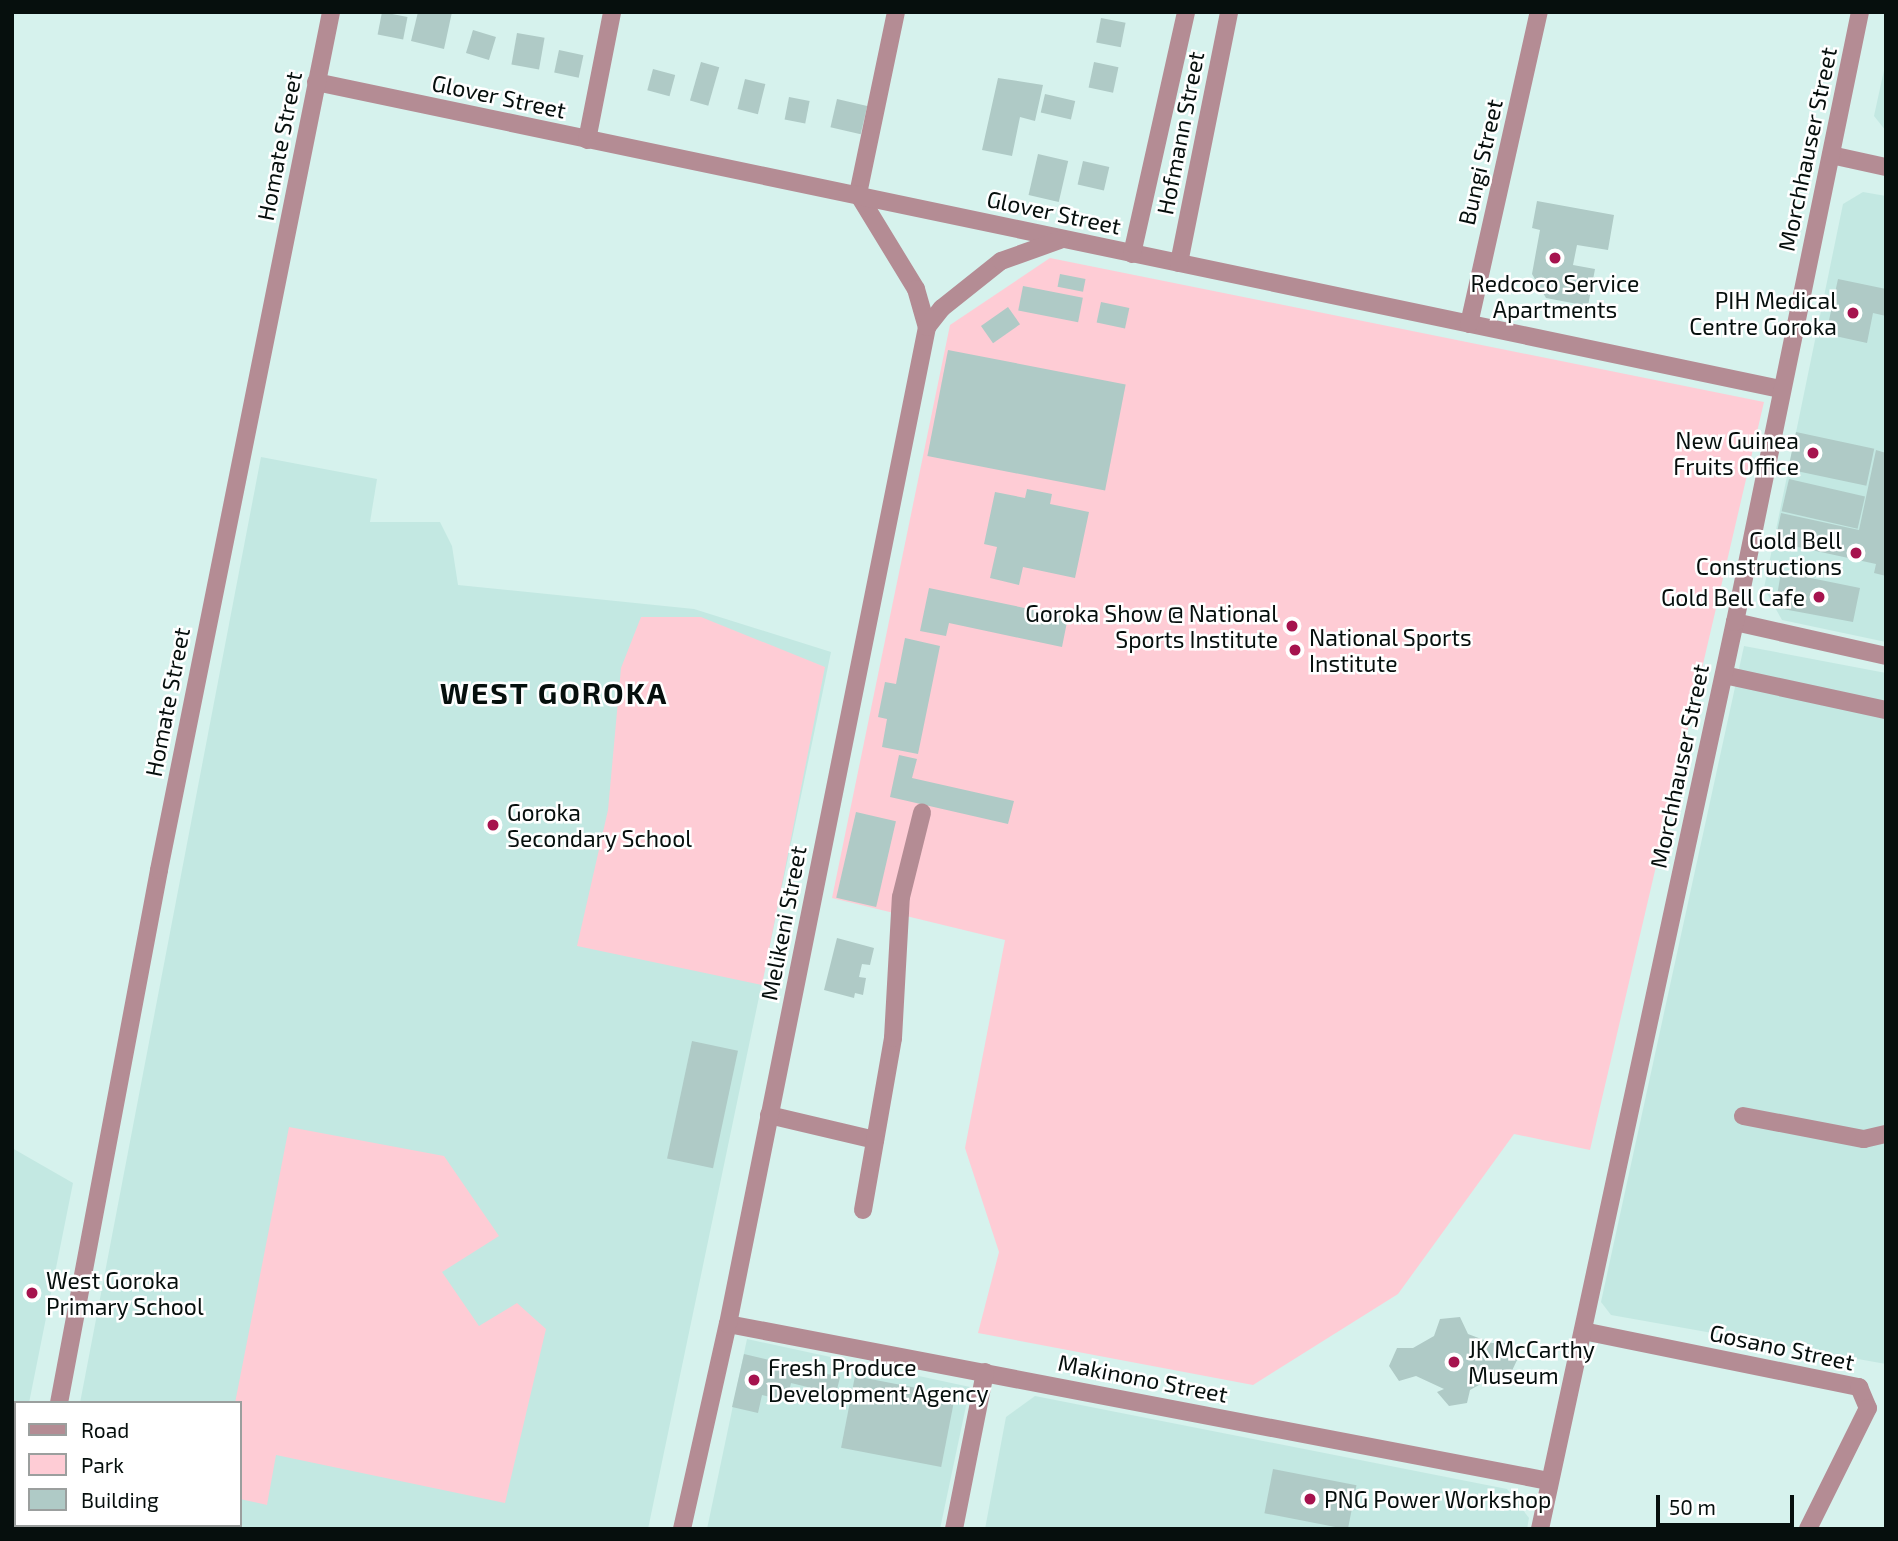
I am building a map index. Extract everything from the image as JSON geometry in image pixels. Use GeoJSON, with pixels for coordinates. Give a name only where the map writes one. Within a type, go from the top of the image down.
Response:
{"type":"FeatureCollection","features":[{"type":"Feature","properties":{"kind":"street","name":"Homate Street"},"geometry":{"type":"LineString","coordinates":[[59,1401],[162,856],[331,12]]}},
{"type":"Feature","properties":{"kind":"street"},"geometry":{"type":"LineString","coordinates":[[587,140],[612,12]]}},
{"type":"Feature","properties":{"kind":"street"},"geometry":{"type":"LineString","coordinates":[[858,194],[895,12]]}},
{"type":"Feature","properties":{"kind":"street","name":"Hofmann Street"},"geometry":{"type":"LineString","coordinates":[[1132,254],[1186,12]]}},
{"type":"Feature","properties":{"kind":"street","name":"Hofmann Street"},"geometry":{"type":"LineString","coordinates":[[1179,263],[1229,12]]}},
{"type":"Feature","properties":{"kind":"street","name":"Bungi Street"},"geometry":{"type":"LineString","coordinates":[[1469,324],[1539,12]]}},
{"type":"Feature","properties":{"kind":"street","name":"Morchhauser Street"},"geometry":{"type":"LineString","coordinates":[[1540,1529],[1724,675],[1860,12]]}},
{"type":"Feature","properties":{"kind":"street","name":"Glover Street"},"geometry":{"type":"LineString","coordinates":[[316,82],[1781,389]]}},
{"type":"Feature","properties":{"kind":"street"},"geometry":{"type":"LineString","coordinates":[[1831,155],[1886,167]]}},
{"type":"Feature","properties":{"kind":"street","name":"Melikeni Street"},"geometry":{"type":"LineString","coordinates":[[681,1529],[727,1324],[927,327],[916,289],[858,194]]}},
{"type":"Feature","properties":{"kind":"street"},"geometry":{"type":"LineString","coordinates":[[927,327],[942,308],[1001,261],[1060,240]]}},
{"type":"Feature","properties":{"kind":"street"},"geometry":{"type":"LineString","coordinates":[[1735,622],[1886,656]]}},
{"type":"Feature","properties":{"kind":"street"},"geometry":{"type":"LineString","coordinates":[[1724,675],[1886,709]]}},
{"type":"Feature","properties":{"kind":"street"},"geometry":{"type":"LineString","coordinates":[[863,1210],[893,1038],[901,897],[922,813]]}},
{"type":"Feature","properties":{"kind":"street"},"geometry":{"type":"LineString","coordinates":[[769,1115],[875,1140]]}},
{"type":"Feature","properties":{"kind":"street"},"geometry":{"type":"LineString","coordinates":[[1743,1116],[1864,1139],[1886,1134]]}},
{"type":"Feature","properties":{"kind":"street","name":"Makinono Street"},"geometry":{"type":"LineString","coordinates":[[727,1324],[1549,1481]]}},
{"type":"Feature","properties":{"kind":"street","name":"Gosano Street"},"geometry":{"type":"LineString","coordinates":[[1583,1331],[1859,1387],[1868,1408],[1808,1529]]}},
{"type":"Feature","properties":{"kind":"street"},"geometry":{"type":"LineString","coordinates":[[954,1529],[985,1372]]}},
{"type":"Feature","properties":{"kind":"shaded area"},"geometry":{"type":"Polygon","coordinates":[[[1886,61],[1886,131],[1874,116],[1886,61]]]}},
{"type":"Feature","properties":{"kind":"shaded area"},"geometry":{"type":"Polygon","coordinates":[[[1863,192],[1886,196],[1886,642],[1782,620],[1764,588],[1843,204],[1863,192]]]}},
{"type":"Feature","properties":{"kind":"shaded area","name":"Goroka Secondary School"},"geometry":{"type":"Polygon","coordinates":[[[261,457],[377,479],[370,522],[440,522],[452,546],[458,585],[694,609],[831,652],[648,1529],[56,1529],[242,1527],[242,1401],[80,1401],[261,457]]]}},
{"type":"Feature","properties":{"kind":"shaded area"},"geometry":{"type":"Polygon","coordinates":[[[1744,646],[1886,673],[1886,1364],[1611,1315],[1601,1302],[1744,646]]]}},
{"type":"Feature","properties":{"kind":"shaded area","name":"West Goroka Primary School"},"geometry":{"type":"Polygon","coordinates":[[[12,1148],[73,1183],[29,1401],[14,1401],[12,1488],[12,1148]]]}},
{"type":"Feature","properties":{"kind":"shaded area"},"geometry":{"type":"Polygon","coordinates":[[[747,1339],[970,1387],[940,1529],[707,1529],[747,1339]]]}},
{"type":"Feature","properties":{"kind":"shaded area"},"geometry":{"type":"Polygon","coordinates":[[[1035,1396],[1507,1489],[1529,1518],[1527,1529],[985,1529],[1006,1417],[1035,1396]]]}},
{"type":"Feature","properties":{"kind":"green space","name":"National Sports Institute"},"geometry":{"type":"Polygon","coordinates":[[[1050,258],[1764,402],[1590,1150],[1514,1134],[1398,1294],[1253,1385],[978,1333],[999,1252],[965,1148],[1005,940],[832,898],[950,325],[1050,258]]]}},
{"type":"Feature","properties":{"kind":"green space"},"geometry":{"type":"Polygon","coordinates":[[[641,617],[701,617],[825,667],[762,985],[577,946],[608,810],[621,668],[641,617]]]}},
{"type":"Feature","properties":{"kind":"green space"},"geometry":{"type":"Polygon","coordinates":[[[289,1127],[444,1156],[499,1236],[442,1272],[479,1326],[517,1303],[546,1329],[505,1503],[276,1455],[267,1505],[242,1499],[242,1401],[235,1401],[289,1127]]]}},
{"type":"Feature","properties":{"kind":"building"},"geometry":{"type":"Polygon","coordinates":[[[382,12],[408,17],[403,40],[378,35],[382,12]]]}},
{"type":"Feature","properties":{"kind":"building"},"geometry":{"type":"Polygon","coordinates":[[[418,12],[452,12],[444,49],[411,41],[418,12]]]}},
{"type":"Feature","properties":{"kind":"building"},"geometry":{"type":"Polygon","coordinates":[[[1101,18],[1126,23],[1121,47],[1096,43],[1101,18]]]}},
{"type":"Feature","properties":{"kind":"building"},"geometry":{"type":"Polygon","coordinates":[[[473,30],[496,37],[489,60],[466,53],[473,30]]]}},
{"type":"Feature","properties":{"kind":"building"},"geometry":{"type":"Polygon","coordinates":[[[517,33],[545,38],[539,69],[511,65],[517,33]]]}},
{"type":"Feature","properties":{"kind":"building"},"geometry":{"type":"Polygon","coordinates":[[[559,50],[583,55],[579,78],[554,72],[559,50]]]}},
{"type":"Feature","properties":{"kind":"building"},"geometry":{"type":"Polygon","coordinates":[[[701,62],[719,67],[708,106],[690,100],[701,62]]]}},
{"type":"Feature","properties":{"kind":"building"},"geometry":{"type":"Polygon","coordinates":[[[1094,62],[1118,67],[1113,93],[1089,87],[1094,62]]]}},
{"type":"Feature","properties":{"kind":"building"},"geometry":{"type":"Polygon","coordinates":[[[653,69],[675,75],[670,96],[647,90],[653,69]]]}},
{"type":"Feature","properties":{"kind":"building"},"geometry":{"type":"Polygon","coordinates":[[[998,78],[1043,85],[1035,121],[1020,117],[1012,156],[982,150],[998,78]]]}},
{"type":"Feature","properties":{"kind":"building"},"geometry":{"type":"Polygon","coordinates":[[[745,79],[765,84],[758,114],[738,109],[745,79]]]}},
{"type":"Feature","properties":{"kind":"building"},"geometry":{"type":"Polygon","coordinates":[[[1045,94],[1075,101],[1071,119],[1041,113],[1045,94]]]}},
{"type":"Feature","properties":{"kind":"building"},"geometry":{"type":"Polygon","coordinates":[[[789,97],[810,101],[805,124],[785,120],[789,97]]]}},
{"type":"Feature","properties":{"kind":"building"},"geometry":{"type":"Polygon","coordinates":[[[837,99],[867,106],[861,134],[830,127],[837,99]]]}},
{"type":"Feature","properties":{"kind":"building"},"geometry":{"type":"Polygon","coordinates":[[[1038,154],[1068,161],[1059,202],[1029,195],[1038,154]]]}},
{"type":"Feature","properties":{"kind":"building"},"geometry":{"type":"Polygon","coordinates":[[[1083,161],[1109,167],[1104,190],[1078,184],[1083,161]]]}},
{"type":"Feature","properties":{"kind":"building","name":"Redcoco Service Apartments"},"geometry":{"type":"Polygon","coordinates":[[[1537,201],[1614,215],[1608,250],[1577,245],[1573,265],[1595,269],[1588,306],[1546,298],[1532,274],[1540,230],[1532,228],[1537,201]]]}},
{"type":"Feature","properties":{"kind":"building"},"geometry":{"type":"Polygon","coordinates":[[[1060,274],[1086,279],[1083,292],[1058,287],[1060,274]]]}},
{"type":"Feature","properties":{"kind":"building"},"geometry":{"type":"Polygon","coordinates":[[[1838,279],[1886,289],[1886,316],[1873,313],[1867,343],[1826,334],[1838,279]]]}},
{"type":"Feature","properties":{"kind":"building"},"geometry":{"type":"Polygon","coordinates":[[[1023,286],[1083,298],[1078,322],[1018,311],[1023,286]]]}},
{"type":"Feature","properties":{"kind":"building"},"geometry":{"type":"Polygon","coordinates":[[[1101,302],[1129,308],[1125,329],[1097,323],[1101,302]]]}},
{"type":"Feature","properties":{"kind":"building"},"geometry":{"type":"Polygon","coordinates":[[[1008,307],[1020,324],[993,343],[981,326],[1008,307]]]}},
{"type":"Feature","properties":{"kind":"building"},"geometry":{"type":"Polygon","coordinates":[[[948,350],[1126,385],[1105,491],[927,456],[948,350]]]}},
{"type":"Feature","properties":{"kind":"building"},"geometry":{"type":"Polygon","coordinates":[[[1796,432],[1874,449],[1866,486],[1788,469],[1796,432]]]}},
{"type":"Feature","properties":{"kind":"building","name":"Gold Bell Constructions"},"geometry":{"type":"Polygon","coordinates":[[[1876,450],[1886,453],[1886,576],[1874,573],[1876,564],[1775,542],[1781,513],[1859,530],[1876,450]]]}},
{"type":"Feature","properties":{"kind":"building"},"geometry":{"type":"Polygon","coordinates":[[[1789,479],[1865,497],[1858,529],[1782,511],[1789,479]]]}},
{"type":"Feature","properties":{"kind":"building"},"geometry":{"type":"Polygon","coordinates":[[[1027,489],[1052,494],[1050,504],[1089,512],[1075,578],[1023,567],[1019,585],[990,578],[997,547],[984,544],[995,492],[1025,498],[1027,489]]]}},
{"type":"Feature","properties":{"kind":"building","name":"Gold Bell Cafe"},"geometry":{"type":"Polygon","coordinates":[[[1781,572],[1860,588],[1853,622],[1783,609],[1785,599],[1777,596],[1781,572]]]}},
{"type":"Feature","properties":{"kind":"building"},"geometry":{"type":"Polygon","coordinates":[[[929,588],[1068,617],[1062,647],[949,623],[946,636],[920,631],[929,588]]]}},
{"type":"Feature","properties":{"kind":"building"},"geometry":{"type":"Polygon","coordinates":[[[905,638],[940,646],[918,754],[882,747],[887,719],[878,717],[885,682],[896,684],[905,638]]]}},
{"type":"Feature","properties":{"kind":"building"},"geometry":{"type":"Polygon","coordinates":[[[899,755],[917,759],[912,778],[1014,801],[1008,824],[890,797],[899,755]]]}},
{"type":"Feature","properties":{"kind":"building"},"geometry":{"type":"Polygon","coordinates":[[[856,812],[896,821],[876,907],[836,898],[856,812]]]}},
{"type":"Feature","properties":{"kind":"building"},"geometry":{"type":"Polygon","coordinates":[[[837,938],[874,948],[870,965],[862,964],[859,977],[866,978],[863,995],[855,993],[854,998],[824,990],[837,938]]]}},
{"type":"Feature","properties":{"kind":"building"},"geometry":{"type":"Polygon","coordinates":[[[692,1041],[738,1051],[713,1168],[667,1158],[692,1041]]]}},
{"type":"Feature","properties":{"kind":"building","name":"JK McCarthy Museum"},"geometry":{"type":"Polygon","coordinates":[[[1460,1317],[1468,1334],[1492,1343],[1510,1343],[1518,1358],[1510,1375],[1495,1376],[1470,1390],[1467,1403],[1449,1406],[1437,1392],[1444,1389],[1416,1376],[1399,1381],[1389,1366],[1397,1348],[1413,1348],[1434,1336],[1440,1319],[1460,1317]]]}},
{"type":"Feature","properties":{"kind":"building"},"geometry":{"type":"Polygon","coordinates":[[[744,1354],[840,1377],[836,1394],[791,1383],[787,1401],[762,1395],[758,1413],[732,1407],[744,1354]]]}},
{"type":"Feature","properties":{"kind":"building"},"geometry":{"type":"Polygon","coordinates":[[[855,1376],[955,1395],[941,1467],[841,1448],[855,1376]]]}},
{"type":"Feature","properties":{"kind":"building","name":"PNG Power Workshop"},"geometry":{"type":"Polygon","coordinates":[[[1273,1469],[1356,1485],[1348,1529],[1264,1513],[1273,1469]]]}},
{"type":"Feature","properties":{"kind":"place","name":"Redcoco Service Apartments"},"geometry":{"type":"Point","coordinates":[1555,258]}},
{"type":"Feature","properties":{"kind":"place","name":"PIH Medical Centre Goroka"},"geometry":{"type":"Point","coordinates":[1853,313]}},
{"type":"Feature","properties":{"kind":"place","name":"New Guinea Fruits Office"},"geometry":{"type":"Point","coordinates":[1813,453]}},
{"type":"Feature","properties":{"kind":"place","name":"Gold Bell Constructions"},"geometry":{"type":"Point","coordinates":[1856,553]}},
{"type":"Feature","properties":{"kind":"place","name":"Gold Bell Cafe"},"geometry":{"type":"Point","coordinates":[1819,597]}},
{"type":"Feature","properties":{"kind":"place","name":"Goroka Show @ National Sports Institute"},"geometry":{"type":"Point","coordinates":[1292,626]}},
{"type":"Feature","properties":{"kind":"place","name":"National Sports Institute"},"geometry":{"type":"Point","coordinates":[1295,650]}},
{"type":"Feature","properties":{"kind":"place","name":"Goroka Secondary School"},"geometry":{"type":"Point","coordinates":[493,825]}},
{"type":"Feature","properties":{"kind":"place","name":"West Goroka Primary School"},"geometry":{"type":"Point","coordinates":[32,1293]}},
{"type":"Feature","properties":{"kind":"place","name":"JK McCarthy Museum"},"geometry":{"type":"Point","coordinates":[1454,1362]}},
{"type":"Feature","properties":{"kind":"place","name":"Fresh Produce Development Agency"},"geometry":{"type":"Point","coordinates":[754,1380]}},
{"type":"Feature","properties":{"kind":"place","name":"PNG Power Workshop"},"geometry":{"type":"Point","coordinates":[1310,1499]}},
{"type":"Feature","properties":{"kind":"district","name":"WEST GOROKA"},"geometry":{"type":"Point","coordinates":[554,692]}}]}
